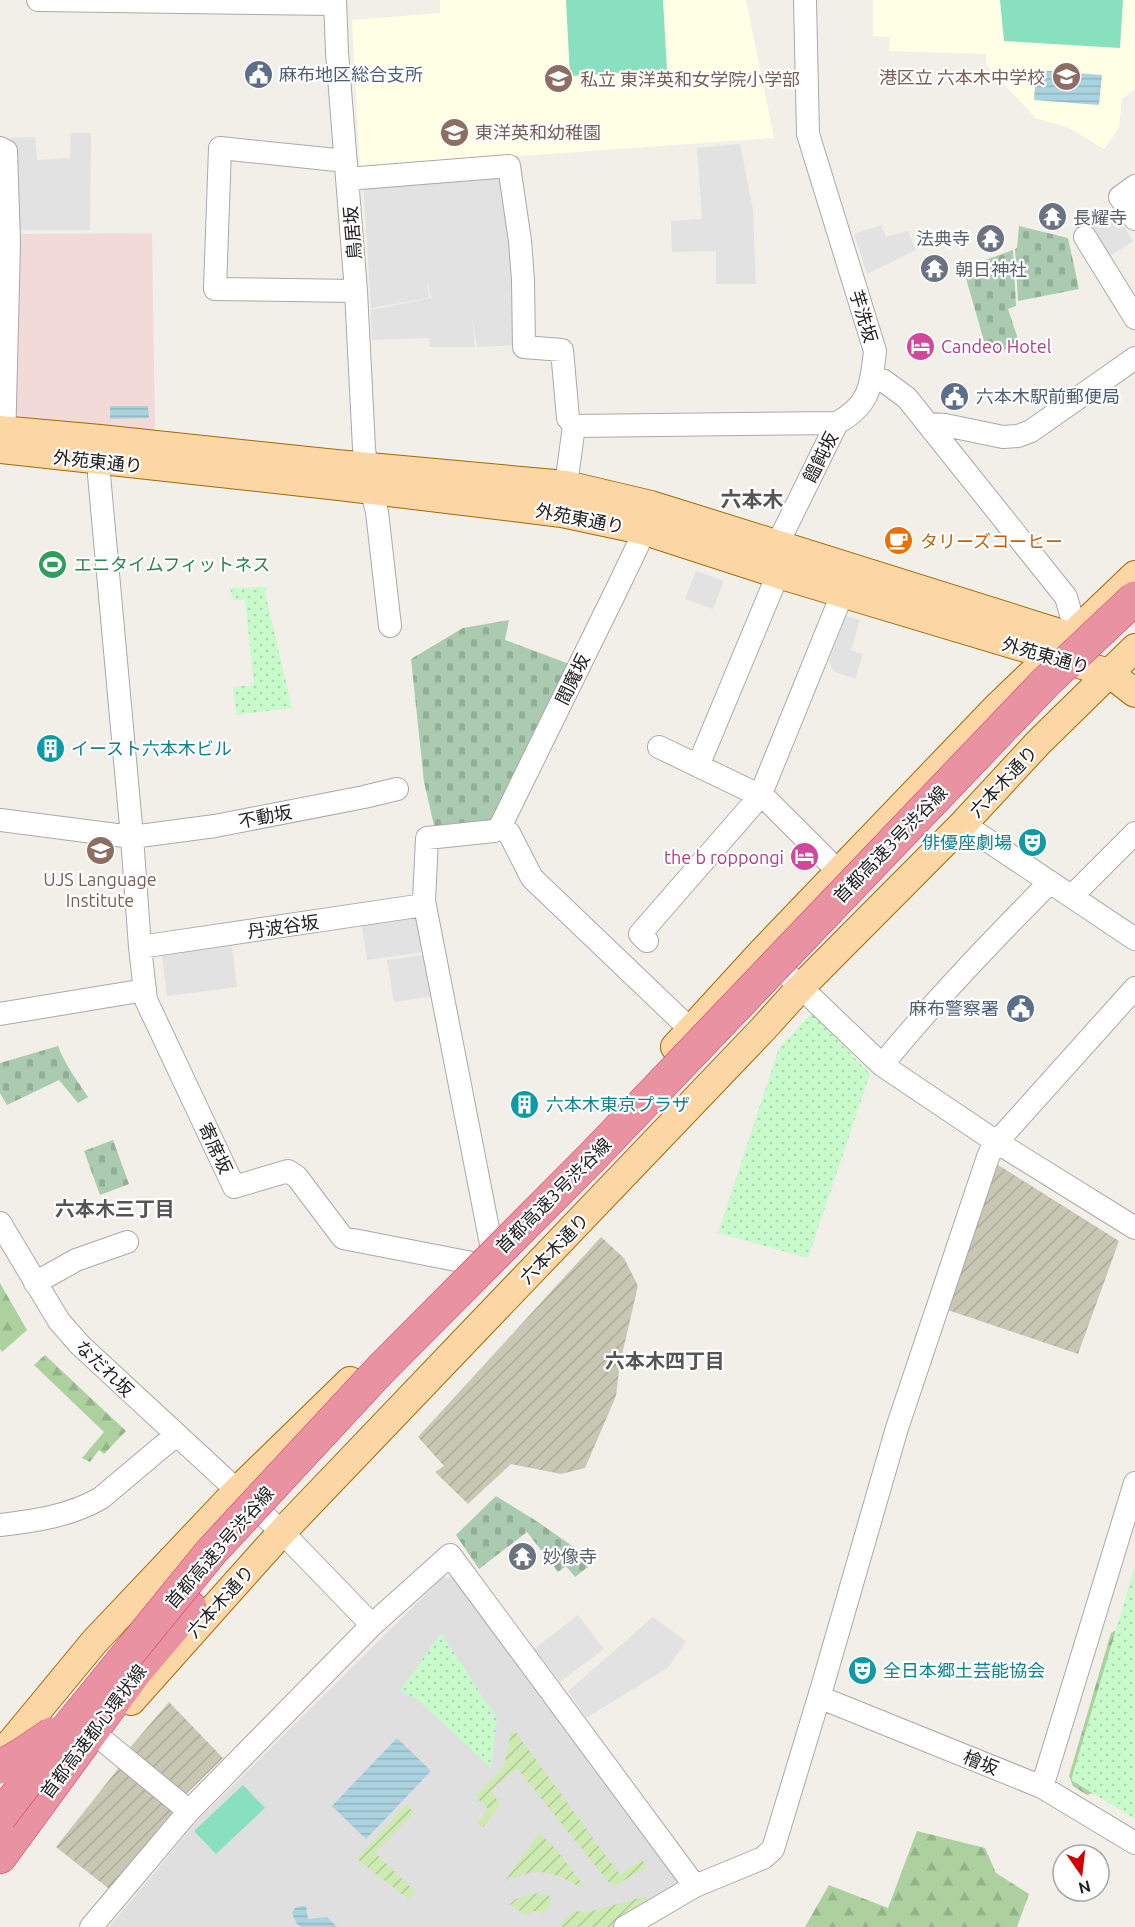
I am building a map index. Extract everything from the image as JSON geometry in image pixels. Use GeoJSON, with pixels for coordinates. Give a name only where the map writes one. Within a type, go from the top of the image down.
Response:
{"type":"FeatureCollection","features":[{"type":"Feature","properties":{"kind":"highway","name":"首都高速3号渋谷線"},"geometry":{"type":"LineString","coordinates":[[0,1817],[63,1734],[211,1552],[380,1370],[595,1154],[1045,683],[1135,598]]}},
{"type":"Feature","properties":{"kind":"highway","name":"首都高速3号渋谷線"},"geometry":{"type":"LineString","coordinates":[[190,1607],[394,1386],[609,1169],[880,883],[1068,692],[1100,651]]}},
{"type":"Feature","properties":{"kind":"highway"},"geometry":{"type":"LineString","coordinates":[[0,1750],[45,1719],[69,1699],[211,1552]]}},
{"type":"Feature","properties":{"kind":"highway"},"geometry":{"type":"LineString","coordinates":[[0,1767],[65,1724],[190,1607]]}},
{"type":"Feature","properties":{"kind":"highway","name":"首都高速都心環状線"},"geometry":{"type":"LineString","coordinates":[[0,1857],[135,1672],[190,1607]]}},
{"type":"Feature","properties":{"kind":"main road","name":"外苑東通り"},"geometry":{"type":"LineString","coordinates":[[2,440],[369,479],[562,513],[642,530],[778,574],[843,592],[1100,651]]}},
{"type":"Feature","properties":{"kind":"main road","name":"外苑東通り"},"geometry":{"type":"LineString","coordinates":[[369,479],[566,485],[651,505],[1100,651],[1135,693]]}},
{"type":"Feature","properties":{"kind":"main road","name":"六本木通り"},"geometry":{"type":"LineString","coordinates":[[0,1756],[95,1641],[238,1491],[481,1254],[692,1030],[782,969],[963,824],[1038,743],[1100,651],[1135,575]]}},
{"type":"Feature","properties":{"kind":"main road"},"geometry":{"type":"LineString","coordinates":[[481,1254],[536,1230],[782,969],[1036,708],[1100,651],[1135,612]]}},
{"type":"Feature","properties":{"kind":"main road","name":"六本木通り"},"geometry":{"type":"LineString","coordinates":[[0,1873],[81,1756],[282,1532],[763,1029],[782,969],[839,872],[1005,699],[1100,651]]}},
{"type":"Feature","properties":{"kind":"main road"},"geometry":{"type":"LineString","coordinates":[[839,872],[892,858]]}},
{"type":"Feature","properties":{"kind":"street","name":"芋洗坂"},"geometry":{"type":"LineString","coordinates":[[805,0],[808,134],[875,351],[872,378]]}},
{"type":"Feature","properties":{"kind":"street"},"geometry":{"type":"LineString","coordinates":[[38,1],[335,2]]}},
{"type":"Feature","properties":{"kind":"street","name":"鳥居坂"},"geometry":{"type":"LineString","coordinates":[[335,2],[369,479],[377,512],[390,626]]}},
{"type":"Feature","properties":{"kind":"street"},"geometry":{"type":"LineString","coordinates":[[0,148],[6,151],[9,242],[2,440]]}},
{"type":"Feature","properties":{"kind":"street"},"geometry":{"type":"LineString","coordinates":[[356,291],[215,290],[220,148],[347,170],[509,166],[521,251],[524,347],[562,350],[568,418],[574,426],[562,513]]}},
{"type":"Feature","properties":{"kind":"street"},"geometry":{"type":"LineString","coordinates":[[1135,186],[1120,197],[1135,219]]}},
{"type":"Feature","properties":{"kind":"street"},"geometry":{"type":"LineString","coordinates":[[1085,237],[1135,318]]}},
{"type":"Feature","properties":{"kind":"street"},"geometry":{"type":"LineString","coordinates":[[928,424],[945,425],[1003,437],[1017,436],[1031,431],[1135,358]]}},
{"type":"Feature","properties":{"kind":"street","name":"饂飩坂"},"geometry":{"type":"LineString","coordinates":[[777,545],[837,423],[851,416],[863,403],[872,378]]}},
{"type":"Feature","properties":{"kind":"street"},"geometry":{"type":"LineString","coordinates":[[872,378],[884,381],[907,398],[1066,597],[1100,651]]}},
{"type":"Feature","properties":{"kind":"street"},"geometry":{"type":"LineString","coordinates":[[574,426],[837,423]]}},
{"type":"Feature","properties":{"kind":"street","name":"寄席坂"},"geometry":{"type":"LineString","coordinates":[[100,450],[146,1000],[234,1187],[288,1171],[297,1177],[343,1238],[481,1254]]}},
{"type":"Feature","properties":{"kind":"street","name":"閻魔坂"},"geometry":{"type":"LineString","coordinates":[[500,827],[638,545],[642,530]]}},
{"type":"Feature","properties":{"kind":"street"},"geometry":{"type":"LineString","coordinates":[[698,766],[778,574]]}},
{"type":"Feature","properties":{"kind":"street"},"geometry":{"type":"LineString","coordinates":[[647,941],[640,934],[760,796],[843,592]]}},
{"type":"Feature","properties":{"kind":"street"},"geometry":{"type":"LineString","coordinates":[[659,747],[765,798],[839,872]]}},
{"type":"Feature","properties":{"kind":"street","name":"不動坂"},"geometry":{"type":"LineString","coordinates":[[0,820],[132,837],[215,826],[397,789]]}},
{"type":"Feature","properties":{"kind":"street"},"geometry":{"type":"LineString","coordinates":[[963,824],[1135,939]]}},
{"type":"Feature","properties":{"kind":"street"},"geometry":{"type":"LineString","coordinates":[[481,1254],[424,902],[427,838],[494,831],[500,827],[509,833],[532,878],[692,1030]]}},
{"type":"Feature","properties":{"kind":"street"},"geometry":{"type":"LineString","coordinates":[[1072,896],[1135,833]]}},
{"type":"Feature","properties":{"kind":"street"},"geometry":{"type":"LineString","coordinates":[[882,1065],[950,987],[1050,882]]}},
{"type":"Feature","properties":{"kind":"street","name":"丹波谷坂"},"geometry":{"type":"LineString","coordinates":[[140,947],[417,906],[424,902]]}},
{"type":"Feature","properties":{"kind":"street"},"geometry":{"type":"LineString","coordinates":[[782,969],[882,1065],[995,1141],[1135,1228]]}},
{"type":"Feature","properties":{"kind":"street"},"geometry":{"type":"LineString","coordinates":[[625,1927],[695,1886],[763,1858],[773,1849],[897,1428],[988,1156],[995,1141],[1051,1083],[1135,988]]}},
{"type":"Feature","properties":{"kind":"street"},"geometry":{"type":"LineString","coordinates":[[0,1014],[25,1008],[145,990]]}},
{"type":"Feature","properties":{"kind":"street","name":"なだれ坂"},"geometry":{"type":"LineString","coordinates":[[0,1223],[59,1321],[80,1345],[282,1532],[372,1625]]}},
{"type":"Feature","properties":{"kind":"street"},"geometry":{"type":"LineString","coordinates":[[35,1283],[76,1260],[127,1242]]}},
{"type":"Feature","properties":{"kind":"street"},"geometry":{"type":"LineString","coordinates":[[0,1525],[53,1517],[89,1505],[101,1498],[170,1440],[179,1438]]}},
{"type":"Feature","properties":{"kind":"street"},"geometry":{"type":"LineString","coordinates":[[1042,1787],[1135,1483]]}},
{"type":"Feature","properties":{"kind":"street"},"geometry":{"type":"LineString","coordinates":[[95,1641],[193,1588],[244,1532],[254,1526],[263,1524],[273,1526],[282,1532]]}},
{"type":"Feature","properties":{"kind":"street"},"geometry":{"type":"LineString","coordinates":[[91,1927],[189,1811],[372,1625],[447,1556],[452,1557],[695,1886]]}},
{"type":"Feature","properties":{"kind":"street","name":"檜坂"},"geometry":{"type":"LineString","coordinates":[[819,1697],[1042,1787],[1135,1843]]}},
{"type":"Feature","properties":{"kind":"street"},"geometry":{"type":"LineString","coordinates":[[99,1737],[189,1811]]}},
{"type":"Feature","properties":{"kind":"shaded area","name":"私立 東洋英和女学院小学部"},"geometry":{"type":"Polygon","coordinates":[[[440,0],[746,0],[774,138],[360,167],[352,20],[440,13],[440,0]]]}},
{"type":"Feature","properties":{"kind":"shaded area","name":"港区立 六本木中学校"},"geometry":{"type":"Polygon","coordinates":[[[873,0],[1135,0],[1135,89],[1122,99],[1119,128],[1104,149],[1069,128],[1036,118],[986,65],[986,54],[889,51],[890,37],[873,36],[873,0]]]}},
{"type":"Feature","properties":{"kind":"shaded area"},"geometry":{"type":"Polygon","coordinates":[[[71,133],[91,133],[90,230],[13,230],[11,138],[35,137],[37,160],[70,158],[71,133]]]}},
{"type":"Feature","properties":{"kind":"shaded area"},"geometry":{"type":"Polygon","coordinates":[[[740,144],[753,210],[756,284],[716,284],[716,251],[672,252],[671,221],[702,219],[697,148],[740,144]]]}},
{"type":"Feature","properties":{"kind":"shaded area"},"geometry":{"type":"Polygon","coordinates":[[[502,172],[520,345],[477,347],[472,317],[475,347],[430,347],[429,338],[372,340],[371,310],[431,298],[427,281],[429,298],[371,308],[363,181],[502,172]]]}},
{"type":"Feature","properties":{"kind":"shaded area"},"geometry":{"type":"Polygon","coordinates":[[[1113,209],[1133,241],[1105,259],[1085,227],[1113,209]]]}},
{"type":"Feature","properties":{"kind":"shaded area"},"geometry":{"type":"Polygon","coordinates":[[[881,225],[886,237],[908,231],[916,250],[867,274],[854,234],[881,225]]]}},
{"type":"Feature","properties":{"kind":"shaded area"},"geometry":{"type":"Polygon","coordinates":[[[152,233],[155,431],[8,415],[12,234],[152,233]]]}},
{"type":"Feature","properties":{"kind":"shaded area"},"geometry":{"type":"Polygon","coordinates":[[[696,571],[724,581],[713,609],[685,599],[696,571]]]}},
{"type":"Feature","properties":{"kind":"shaded area"},"geometry":{"type":"Polygon","coordinates":[[[846,616],[860,620],[851,650],[863,654],[855,679],[833,671],[829,661],[846,616]]]}},
{"type":"Feature","properties":{"kind":"shaded area"},"geometry":{"type":"Polygon","coordinates":[[[418,914],[424,952],[367,960],[361,922],[418,914]]]}},
{"type":"Feature","properties":{"kind":"shaded area"},"geometry":{"type":"Polygon","coordinates":[[[232,946],[237,987],[167,996],[162,955],[232,946]]]}},
{"type":"Feature","properties":{"kind":"shaded area"},"geometry":{"type":"Polygon","coordinates":[[[429,954],[435,996],[394,1002],[387,960],[429,954]]]}},
{"type":"Feature","properties":{"kind":"shaded area"},"geometry":{"type":"Polygon","coordinates":[[[995,1163],[1119,1241],[1078,1354],[945,1309],[995,1163]]]}},
{"type":"Feature","properties":{"kind":"shaded area"},"geometry":{"type":"Polygon","coordinates":[[[601,1237],[624,1258],[638,1286],[620,1363],[616,1396],[585,1468],[561,1474],[511,1464],[468,1504],[435,1472],[444,1466],[418,1437],[601,1237]]]}},
{"type":"Feature","properties":{"kind":"shaded area"},"geometry":{"type":"Polygon","coordinates":[[[443,1577],[454,1578],[681,1880],[615,1927],[109,1927],[200,1818],[443,1577]]]}},
{"type":"Feature","properties":{"kind":"shaded area"},"geometry":{"type":"Polygon","coordinates":[[[578,1615],[604,1649],[560,1682],[534,1649],[578,1615]]]}},
{"type":"Feature","properties":{"kind":"shaded area"},"geometry":{"type":"Polygon","coordinates":[[[653,1617],[686,1641],[669,1667],[586,1718],[568,1691],[653,1617]]]}},
{"type":"Feature","properties":{"kind":"shaded area"},"geometry":{"type":"Polygon","coordinates":[[[169,1702],[223,1758],[181,1799],[127,1751],[169,1702]]]}},
{"type":"Feature","properties":{"kind":"shaded area"},"geometry":{"type":"Polygon","coordinates":[[[121,1765],[178,1811],[113,1892],[56,1847],[121,1765]]]}},
{"type":"Feature","properties":{"kind":"green space"},"geometry":{"type":"Polygon","coordinates":[[[566,0],[663,0],[667,70],[570,76],[566,0]]]}},
{"type":"Feature","properties":{"kind":"green space"},"geometry":{"type":"Polygon","coordinates":[[[1000,0],[1123,0],[1120,48],[1004,41],[1000,0]]]}},
{"type":"Feature","properties":{"kind":"green space"},"geometry":{"type":"Polygon","coordinates":[[[1019,226],[1068,238],[1079,289],[1018,301],[1015,249],[1019,226]]]}},
{"type":"Feature","properties":{"kind":"green space"},"geometry":{"type":"Polygon","coordinates":[[[1013,250],[1016,306],[1008,309],[1020,345],[988,355],[963,268],[1013,250]]]}},
{"type":"Feature","properties":{"kind":"green space"},"geometry":{"type":"Polygon","coordinates":[[[268,587],[265,592],[292,708],[236,715],[233,687],[254,685],[245,600],[233,600],[230,588],[268,587]]]}},
{"type":"Feature","properties":{"kind":"green space"},"geometry":{"type":"Polygon","coordinates":[[[509,620],[505,640],[572,665],[533,748],[520,760],[492,825],[435,830],[424,782],[411,659],[463,628],[509,620]]]}},
{"type":"Feature","properties":{"kind":"green space"},"geometry":{"type":"Polygon","coordinates":[[[812,1013],[870,1074],[808,1258],[718,1233],[779,1048],[812,1013]]]}},
{"type":"Feature","properties":{"kind":"green space"},"geometry":{"type":"Polygon","coordinates":[[[58,1046],[88,1097],[78,1103],[59,1080],[7,1105],[0,1093],[0,1063],[58,1046]]]}},
{"type":"Feature","properties":{"kind":"green space"},"geometry":{"type":"Polygon","coordinates":[[[113,1140],[129,1184],[100,1195],[84,1151],[113,1140]]]}},
{"type":"Feature","properties":{"kind":"green space"},"geometry":{"type":"Polygon","coordinates":[[[0,1283],[27,1330],[2,1352],[0,1349],[0,1283]]]}},
{"type":"Feature","properties":{"kind":"green space"},"geometry":{"type":"Polygon","coordinates":[[[45,1355],[126,1431],[104,1454],[99,1450],[90,1462],[82,1458],[104,1432],[34,1365],[45,1355]]]}},
{"type":"Feature","properties":{"kind":"green space"},"geometry":{"type":"Polygon","coordinates":[[[496,1496],[588,1557],[585,1564],[588,1567],[575,1577],[566,1566],[558,1572],[527,1532],[479,1569],[456,1535],[496,1496]]]}},
{"type":"Feature","properties":{"kind":"green space"},"geometry":{"type":"Polygon","coordinates":[[[1135,1566],[1135,1819],[1071,1780],[1135,1566]]]}},
{"type":"Feature","properties":{"kind":"green space"},"geometry":{"type":"Polygon","coordinates":[[[1118,1631],[1099,1791],[1087,1795],[1073,1786],[1069,1776],[1111,1633],[1118,1631]]]}},
{"type":"Feature","properties":{"kind":"green space"},"geometry":{"type":"Polygon","coordinates":[[[441,1633],[497,1718],[491,1768],[418,1700],[400,1691],[441,1633]]]}},
{"type":"Feature","properties":{"kind":"green space"},"geometry":{"type":"Polygon","coordinates":[[[515,1731],[620,1875],[642,1859],[647,1867],[616,1885],[610,1884],[517,1768],[491,1790],[500,1805],[483,1827],[477,1823],[488,1809],[475,1796],[504,1767],[511,1732],[515,1731]]]}},
{"type":"Feature","properties":{"kind":"green space"},"geometry":{"type":"Polygon","coordinates":[[[243,1785],[265,1808],[216,1854],[194,1831],[243,1785]]]}},
{"type":"Feature","properties":{"kind":"green space"},"geometry":{"type":"Polygon","coordinates":[[[407,1803],[413,1813],[375,1853],[416,1892],[408,1899],[357,1859],[407,1803]]]}},
{"type":"Feature","properties":{"kind":"green space"},"geometry":{"type":"Polygon","coordinates":[[[917,1831],[985,1848],[996,1873],[1029,1894],[1017,1927],[805,1927],[829,1885],[888,1908],[917,1831]]]}},
{"type":"Feature","properties":{"kind":"green space"},"geometry":{"type":"Polygon","coordinates":[[[539,1833],[552,1845],[583,1885],[582,1887],[556,1875],[541,1872],[528,1873],[505,1881],[539,1833]]]}},
{"type":"Feature","properties":{"kind":"green space"},"geometry":{"type":"Polygon","coordinates":[[[534,1893],[549,1895],[551,1905],[542,1914],[532,1911],[527,1916],[510,1904],[516,1899],[534,1893]]]}},
{"type":"Feature","properties":{"kind":"green space"},"geometry":{"type":"Polygon","coordinates":[[[643,1897],[648,1898],[647,1902],[612,1927],[559,1927],[573,1911],[588,1912],[643,1897]]]}},
{"type":"Feature","properties":{"kind":"water"},"geometry":{"type":"Polygon","coordinates":[[[1036,70],[1102,75],[1099,105],[1034,100],[1036,70]]]}},
{"type":"Feature","properties":{"kind":"water"},"geometry":{"type":"Polygon","coordinates":[[[110,406],[148,406],[149,418],[110,419],[110,406]]]}},
{"type":"Feature","properties":{"kind":"water"},"geometry":{"type":"Polygon","coordinates":[[[397,1738],[431,1771],[366,1839],[332,1806],[397,1738]]]}},
{"type":"Feature","properties":{"kind":"water"},"geometry":{"type":"Polygon","coordinates":[[[306,1906],[308,1919],[327,1917],[337,1927],[301,1927],[292,1913],[295,1908],[306,1906]]]}},
{"type":"Feature","properties":{"kind":"place","name":"麻布地区総合支所"},"geometry":{"type":"Point","coordinates":[258,74]}},
{"type":"Feature","properties":{"kind":"place","name":"港区立 六本木中学校"},"geometry":{"type":"Point","coordinates":[1066,77]}},
{"type":"Feature","properties":{"kind":"place","name":"私立 東洋英和女学院小学部"},"geometry":{"type":"Point","coordinates":[559,79]}},
{"type":"Feature","properties":{"kind":"place","name":"東洋英和幼稚園"},"geometry":{"type":"Point","coordinates":[454,132]}},
{"type":"Feature","properties":{"kind":"place","name":"長耀寺"},"geometry":{"type":"Point","coordinates":[1052,217]}},
{"type":"Feature","properties":{"kind":"place","name":"法典寺"},"geometry":{"type":"Point","coordinates":[991,238]}},
{"type":"Feature","properties":{"kind":"place","name":"朝日神社"},"geometry":{"type":"Point","coordinates":[934,269]}},
{"type":"Feature","properties":{"kind":"place","name":"Candeo Hotel"},"geometry":{"type":"Point","coordinates":[920,346]}},
{"type":"Feature","properties":{"kind":"place","name":"六本木駅前郵便局"},"geometry":{"type":"Point","coordinates":[955,396]}},
{"type":"Feature","properties":{"kind":"place","name":"タリーズコーヒー"},"geometry":{"type":"Point","coordinates":[899,541]}},
{"type":"Feature","properties":{"kind":"place","name":"エニタイムフィットネス"},"geometry":{"type":"Point","coordinates":[53,564]}},
{"type":"Feature","properties":{"kind":"place","name":"イースト六本木ビル"},"geometry":{"type":"Point","coordinates":[50,748]}},
{"type":"Feature","properties":{"kind":"place","name":"俳優座劇場"},"geometry":{"type":"Point","coordinates":[1033,842]}},
{"type":"Feature","properties":{"kind":"place","name":"UJS Language Institute"},"geometry":{"type":"Point","coordinates":[100,850]}},
{"type":"Feature","properties":{"kind":"place","name":"the b roppongi"},"geometry":{"type":"Point","coordinates":[805,857]}},
{"type":"Feature","properties":{"kind":"place","name":"麻布警察署"},"geometry":{"type":"Point","coordinates":[1020,1008]}},
{"type":"Feature","properties":{"kind":"place","name":"六本木東京プラザ"},"geometry":{"type":"Point","coordinates":[525,1104]}},
{"type":"Feature","properties":{"kind":"place","name":"妙像寺"},"geometry":{"type":"Point","coordinates":[522,1556]}},
{"type":"Feature","properties":{"kind":"place","name":"全日本郷土芸能協会"},"geometry":{"type":"Point","coordinates":[862,1670]}},
{"type":"Feature","properties":{"kind":"district","name":"六本木"},"geometry":{"type":"Point","coordinates":[752,499]}},
{"type":"Feature","properties":{"kind":"district","name":"六本木三丁目"},"geometry":{"type":"Point","coordinates":[115,1208]}},
{"type":"Feature","properties":{"kind":"district","name":"六本木四丁目"},"geometry":{"type":"Point","coordinates":[665,1360]}}]}
